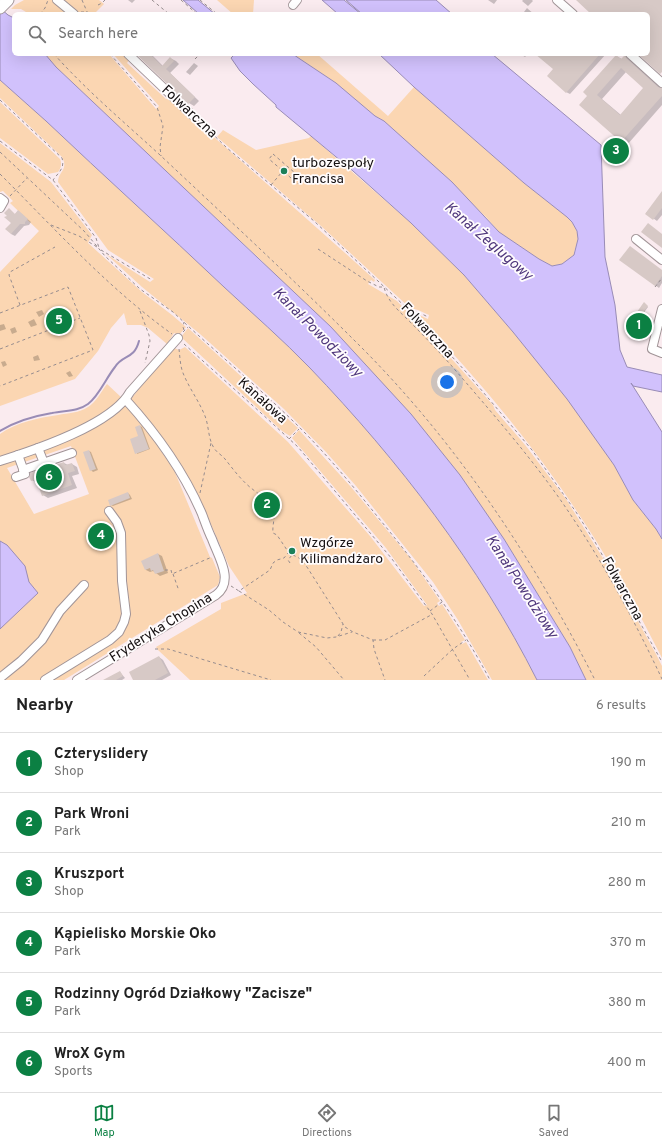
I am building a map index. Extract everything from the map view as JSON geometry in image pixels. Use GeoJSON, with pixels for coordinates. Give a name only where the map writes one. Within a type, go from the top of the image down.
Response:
{"type":"FeatureCollection","features":[{"type":"Feature","properties":{"kind":"street"},"geometry":{"type":"LineString","coordinates":[[57,0],[72,12]]}},
{"type":"Feature","properties":{"kind":"street"},"geometry":{"type":"LineString","coordinates":[[557,0],[571,12]]}},
{"type":"Feature","properties":{"kind":"street","name":"Folwarczna"},"geometry":{"type":"LineString","coordinates":[[130,56],[192,114]]}},
{"type":"Feature","properties":{"kind":"street"},"geometry":{"type":"LineString","coordinates":[[632,56],[662,83]]}},
{"type":"Feature","properties":{"kind":"street"},"geometry":{"type":"LineString","coordinates":[[636,239],[662,260]]}},
{"type":"Feature","properties":{"kind":"street"},"geometry":{"type":"LineString","coordinates":[[662,309],[652,349],[662,353]]}},
{"type":"Feature","properties":{"kind":"street"},"geometry":{"type":"LineString","coordinates":[[0,461],[70,436],[93,424],[126,400],[130,392],[143,376],[178,338]]}},
{"type":"Feature","properties":{"kind":"street","name":"Fryderyka Chopina"},"geometry":{"type":"LineString","coordinates":[[77,680],[216,595],[225,583],[224,571],[196,501],[164,447],[126,400]]}},
{"type":"Feature","properties":{"kind":"street"},"geometry":{"type":"LineString","coordinates":[[38,448],[44,463]]}},
{"type":"Feature","properties":{"kind":"street"},"geometry":{"type":"LineString","coordinates":[[23,470],[72,453]]}},
{"type":"Feature","properties":{"kind":"street"},"geometry":{"type":"LineString","coordinates":[[16,477],[25,474],[21,454]]}},
{"type":"Feature","properties":{"kind":"street"},"geometry":{"type":"LineString","coordinates":[[45,680],[110,640],[119,632],[124,622],[126,614],[121,566],[121,533],[117,522],[109,511]]}},
{"type":"Feature","properties":{"kind":"street"},"geometry":{"type":"LineString","coordinates":[[0,678],[21,661],[42,640],[60,611],[84,585]]}},
{"type":"Feature","properties":{"kind":"path"},"geometry":{"type":"LineString","coordinates":[[42,12],[48,0]]}},
{"type":"Feature","properties":{"kind":"path"},"geometry":{"type":"LineString","coordinates":[[82,0],[87,12]]}},
{"type":"Feature","properties":{"kind":"path"},"geometry":{"type":"LineString","coordinates":[[98,5],[105,0]]}},
{"type":"Feature","properties":{"kind":"path"},"geometry":{"type":"LineString","coordinates":[[152,0],[166,12]]}},
{"type":"Feature","properties":{"kind":"path"},"geometry":{"type":"LineString","coordinates":[[181,0],[195,12]]}},
{"type":"Feature","properties":{"kind":"path"},"geometry":{"type":"LineString","coordinates":[[200,0],[215,12]]}},
{"type":"Feature","properties":{"kind":"path"},"geometry":{"type":"LineString","coordinates":[[56,56],[342,328],[406,394],[448,447],[496,512],[529,562],[569,630],[595,680]]}},
{"type":"Feature","properties":{"kind":"path"},"geometry":{"type":"LineString","coordinates":[[112,56],[157,107],[163,126],[160,147],[161,156]]}},
{"type":"Feature","properties":{"kind":"path"},"geometry":{"type":"LineString","coordinates":[[195,59],[198,56]]}},
{"type":"Feature","properties":{"kind":"path"},"geometry":{"type":"LineString","coordinates":[[0,100],[62,158],[62,170],[53,180]]}},
{"type":"Feature","properties":{"kind":"path","name":"Folwarczna"},"geometry":{"type":"LineString","coordinates":[[192,114],[227,148],[314,222],[412,312],[492,403],[532,450],[595,542],[662,662]]}},
{"type":"Feature","properties":{"kind":"path"},"geometry":{"type":"LineString","coordinates":[[0,141],[53,180],[96,238],[99,249]]}},
{"type":"Feature","properties":{"kind":"path"},"geometry":{"type":"LineString","coordinates":[[0,152],[84,232],[105,256],[140,289],[173,312],[300,428],[349,480],[408,553],[443,601],[490,680]]}},
{"type":"Feature","properties":{"kind":"path"},"geometry":{"type":"LineString","coordinates":[[273,154],[302,179],[298,184],[282,171],[269,159],[273,154]]}},
{"type":"Feature","properties":{"kind":"path"},"geometry":{"type":"LineString","coordinates":[[270,185],[282,171]]}},
{"type":"Feature","properties":{"kind":"path","name":"Kanałowa"},"geometry":{"type":"LineString","coordinates":[[0,174],[96,272],[140,310],[178,338],[289,439],[392,559],[432,614],[470,680]]}},
{"type":"Feature","properties":{"kind":"path"},"geometry":{"type":"LineString","coordinates":[[1,202],[28,178]]}},
{"type":"Feature","properties":{"kind":"path"},"geometry":{"type":"LineString","coordinates":[[49,224],[79,236],[152,280]]}},
{"type":"Feature","properties":{"kind":"path"},"geometry":{"type":"LineString","coordinates":[[20,306],[9,274],[10,272],[55,247]]}},
{"type":"Feature","properties":{"kind":"path"},"geometry":{"type":"LineString","coordinates":[[318,249],[367,281],[379,287],[384,287],[388,298],[397,309],[448,362],[488,409],[556,494],[590,544],[662,679]]}},
{"type":"Feature","properties":{"kind":"path"},"geometry":{"type":"LineString","coordinates":[[655,287],[661,279]]}},
{"type":"Feature","properties":{"kind":"path"},"geometry":{"type":"LineString","coordinates":[[0,313],[68,287],[93,350],[0,386]]}},
{"type":"Feature","properties":{"kind":"path"},"geometry":{"type":"LineString","coordinates":[[140,310],[147,325],[150,341],[143,376]]}},
{"type":"Feature","properties":{"kind":"path"},"geometry":{"type":"LineString","coordinates":[[412,312],[420,313],[428,317]]}},
{"type":"Feature","properties":{"kind":"path"},"geometry":{"type":"LineString","coordinates":[[0,349],[80,318]]}},
{"type":"Feature","properties":{"kind":"path"},"geometry":{"type":"LineString","coordinates":[[184,322],[184,331],[188,326]]}},
{"type":"Feature","properties":{"kind":"path"},"geometry":{"type":"LineString","coordinates":[[178,338],[181,365],[187,382],[204,414],[214,450],[224,458],[251,488],[260,494],[273,508],[275,516],[272,526],[273,533],[277,535],[289,553],[298,558],[307,567],[348,630],[373,640],[385,640],[432,614]]}},
{"type":"Feature","properties":{"kind":"path"},"geometry":{"type":"LineString","coordinates":[[289,439],[300,428]]}},
{"type":"Feature","properties":{"kind":"path"},"geometry":{"type":"LineString","coordinates":[[196,501],[201,492],[212,443]]}},
{"type":"Feature","properties":{"kind":"path"},"geometry":{"type":"LineString","coordinates":[[239,591],[270,570],[273,563],[284,558],[289,553]]}},
{"type":"Feature","properties":{"kind":"path"},"geometry":{"type":"LineString","coordinates":[[290,564],[288,560],[292,554]]}},
{"type":"Feature","properties":{"kind":"path"},"geometry":{"type":"LineString","coordinates":[[172,574],[216,555]]}},
{"type":"Feature","properties":{"kind":"path"},"geometry":{"type":"LineString","coordinates":[[165,570],[171,570],[179,590]]}},
{"type":"Feature","properties":{"kind":"path"},"geometry":{"type":"LineString","coordinates":[[225,583],[269,610],[298,632],[316,648],[344,680]]}},
{"type":"Feature","properties":{"kind":"path"},"geometry":{"type":"LineString","coordinates":[[429,611],[443,601]]}},
{"type":"Feature","properties":{"kind":"path"},"geometry":{"type":"LineString","coordinates":[[338,636],[341,632],[343,624]]}},
{"type":"Feature","properties":{"kind":"path"},"geometry":{"type":"LineString","coordinates":[[298,632],[327,638],[353,632]]}},
{"type":"Feature","properties":{"kind":"path"},"geometry":{"type":"LineString","coordinates":[[373,640],[374,649],[385,680]]}},
{"type":"Feature","properties":{"kind":"path"},"geometry":{"type":"LineString","coordinates":[[424,676],[453,649],[467,640]]}},
{"type":"Feature","properties":{"kind":"path"},"geometry":{"type":"LineString","coordinates":[[155,649],[168,649],[271,680]]}},
{"type":"Feature","properties":{"kind":"shaded area"},"geometry":{"type":"Polygon","coordinates":[[[24,0],[54,0],[69,12],[26,12],[21,9],[11,9],[24,0]]]}},
{"type":"Feature","properties":{"kind":"shaded area"},"geometry":{"type":"Polygon","coordinates":[[[60,0],[99,0],[104,4],[96,12],[75,12],[60,0]]]}},
{"type":"Feature","properties":{"kind":"shaded area"},"geometry":{"type":"Polygon","coordinates":[[[217,0],[254,0],[253,12],[231,12],[217,0]]]}},
{"type":"Feature","properties":{"kind":"shaded area"},"geometry":{"type":"Polygon","coordinates":[[[47,56],[111,56],[156,109],[159,106],[115,56],[127,56],[130,59],[127,63],[166,99],[170,97],[375,280],[374,282],[371,280],[368,284],[397,301],[493,405],[495,410],[526,446],[566,499],[606,563],[656,654],[662,666],[662,680],[586,680],[570,647],[504,539],[262,261],[56,67],[47,56]]]}},
{"type":"Feature","properties":{"kind":"shaded area"},"geometry":{"type":"Polygon","coordinates":[[[296,56],[319,56],[388,116],[414,87],[524,183],[567,217],[574,226],[578,236],[574,255],[562,264],[552,266],[499,232],[486,217],[384,121],[375,116],[336,83],[296,56]]]}},
{"type":"Feature","properties":{"kind":"shaded area"},"geometry":{"type":"Polygon","coordinates":[[[0,80],[279,337],[343,403],[406,477],[463,555],[490,596],[537,680],[492,680],[458,620],[433,582],[356,486],[326,452],[284,409],[200,334],[142,287],[106,254],[150,282],[154,279],[108,250],[58,182],[58,178],[64,168],[64,161],[62,157],[0,98],[0,80]]]}},
{"type":"Feature","properties":{"kind":"shaded area"},"geometry":{"type":"Polygon","coordinates":[[[0,102],[60,159],[61,166],[58,172],[48,174],[0,138],[0,102]]]}},
{"type":"Feature","properties":{"kind":"shaded area"},"geometry":{"type":"Polygon","coordinates":[[[223,130],[256,150],[309,138],[311,136],[411,223],[464,275],[513,332],[567,398],[614,465],[633,500],[662,539],[662,658],[620,577],[616,574],[595,539],[549,471],[499,407],[417,314],[428,319],[429,315],[410,308],[321,226],[217,137],[223,130]]]}},
{"type":"Feature","properties":{"kind":"shaded area"},"geometry":{"type":"Polygon","coordinates":[[[0,143],[51,182],[92,235],[88,243],[142,292],[186,327],[179,335],[174,333],[167,344],[148,328],[141,325],[127,325],[124,313],[111,328],[98,351],[75,379],[0,406],[0,272],[39,231],[10,203],[13,201],[3,191],[0,192],[0,143]]]}},
{"type":"Feature","properties":{"kind":"shaded area"},"geometry":{"type":"Polygon","coordinates":[[[188,328],[298,428],[290,436],[282,431],[181,337],[188,328]]]}},
{"type":"Feature","properties":{"kind":"shaded area"},"geometry":{"type":"Polygon","coordinates":[[[172,347],[179,350],[185,347],[288,442],[370,536],[424,606],[427,605],[386,548],[292,438],[299,430],[351,487],[411,559],[440,601],[437,603],[439,606],[442,604],[465,640],[461,642],[462,644],[466,642],[488,680],[190,680],[158,650],[156,647],[221,609],[221,603],[247,593],[229,566],[210,522],[182,471],[131,399],[172,347]]]}},
{"type":"Feature","properties":{"kind":"shaded area"},"geometry":{"type":"Polygon","coordinates":[[[107,384],[122,398],[141,421],[174,470],[210,557],[212,558],[220,577],[218,585],[64,680],[0,680],[0,434],[13,426],[28,421],[85,409],[94,402],[107,384]],[[71,446],[7,468],[34,514],[89,494],[71,446]]]}},
{"type":"Feature","properties":{"kind":"water"},"geometry":{"type":"Polygon","coordinates":[[[183,0],[198,0],[213,12],[197,12],[183,0]]]}},
{"type":"Feature","properties":{"kind":"water"},"geometry":{"type":"Polygon","coordinates":[[[322,0],[344,0],[359,12],[336,12],[322,0]]]}},
{"type":"Feature","properties":{"kind":"water"},"geometry":{"type":"Polygon","coordinates":[[[346,0],[436,0],[450,12],[360,12],[346,0]]]}},
{"type":"Feature","properties":{"kind":"water","name":"Kanał Powodziowy"},"geometry":{"type":"Polygon","coordinates":[[[0,8],[12,17],[12,56],[47,56],[56,67],[331,327],[411,414],[460,475],[504,539],[570,647],[586,680],[537,680],[490,596],[463,555],[406,477],[343,403],[279,337],[0,80],[0,8]]]}},
{"type":"Feature","properties":{"kind":"water","name":"Kanał Żeglugowy"},"geometry":{"type":"Polygon","coordinates":[[[233,56],[296,56],[336,83],[375,116],[384,121],[452,182],[499,232],[552,266],[562,264],[574,255],[578,239],[577,231],[572,222],[524,183],[414,87],[381,56],[494,56],[601,145],[605,257],[615,305],[620,350],[627,367],[662,375],[662,392],[633,386],[631,383],[662,432],[662,539],[633,500],[614,465],[567,399],[513,332],[464,275],[411,223],[353,171],[276,107],[276,105],[240,71],[231,58],[233,56]]]}},
{"type":"Feature","properties":{"kind":"water"},"geometry":{"type":"Polygon","coordinates":[[[0,541],[7,545],[25,566],[29,582],[38,593],[0,629],[0,541]]]}},
{"type":"Feature","properties":{"kind":"building"},"geometry":{"type":"Polygon","coordinates":[[[576,0],[662,0],[662,72],[660,74],[640,56],[650,56],[650,12],[589,12],[576,0]]]}},
{"type":"Feature","properties":{"kind":"building"},"geometry":{"type":"Polygon","coordinates":[[[138,56],[152,56],[162,66],[170,57],[174,61],[166,69],[195,97],[188,104],[138,56]]]}},
{"type":"Feature","properties":{"kind":"building"},"geometry":{"type":"Polygon","coordinates":[[[537,56],[598,56],[566,93],[547,76],[553,69],[537,56]]]}},
{"type":"Feature","properties":{"kind":"building"},"geometry":{"type":"Polygon","coordinates":[[[615,56],[621,59],[625,56],[658,87],[662,88],[662,96],[621,142],[579,105],[587,96],[583,92],[615,56]],[[621,68],[597,95],[620,115],[643,88],[621,68]]]}},
{"type":"Feature","properties":{"kind":"building"},"geometry":{"type":"Polygon","coordinates":[[[662,191],[662,208],[653,220],[645,214],[662,191]]]}},
{"type":"Feature","properties":{"kind":"building"},"geometry":{"type":"Polygon","coordinates":[[[9,208],[15,214],[18,210],[28,219],[25,224],[20,224],[11,234],[5,229],[11,223],[4,217],[7,216],[4,213],[9,208]]]}},
{"type":"Feature","properties":{"kind":"building"},"geometry":{"type":"Polygon","coordinates":[[[648,223],[662,234],[662,248],[641,232],[648,223]]]}},
{"type":"Feature","properties":{"kind":"building"},"geometry":{"type":"Polygon","coordinates":[[[630,246],[662,270],[662,276],[655,286],[619,260],[630,246]]]}},
{"type":"Feature","properties":{"kind":"building"},"geometry":{"type":"Polygon","coordinates":[[[644,302],[648,306],[644,311],[640,338],[629,336],[632,319],[644,302]]]}},
{"type":"Feature","properties":{"kind":"building"},"geometry":{"type":"Polygon","coordinates":[[[140,425],[149,449],[135,454],[130,439],[138,436],[135,427],[140,425]]]}},
{"type":"Feature","properties":{"kind":"building"},"geometry":{"type":"Polygon","coordinates":[[[89,450],[96,469],[90,471],[83,452],[89,450]]]}},
{"type":"Feature","properties":{"kind":"building"},"geometry":{"type":"Polygon","coordinates":[[[64,462],[65,465],[72,463],[75,471],[68,473],[72,485],[42,496],[36,479],[31,481],[29,477],[30,473],[64,462]]]}},
{"type":"Feature","properties":{"kind":"building"},"geometry":{"type":"Polygon","coordinates":[[[128,492],[130,498],[110,506],[108,500],[128,492]]]}},
{"type":"Feature","properties":{"kind":"building"},"geometry":{"type":"Polygon","coordinates":[[[158,553],[164,571],[155,574],[150,568],[145,570],[141,561],[158,553]]]}},
{"type":"Feature","properties":{"kind":"building"},"geometry":{"type":"Polygon","coordinates":[[[159,656],[168,673],[155,680],[133,680],[129,672],[159,656]]]}},
{"type":"Feature","properties":{"kind":"building"},"geometry":{"type":"Polygon","coordinates":[[[120,671],[123,676],[116,680],[103,680],[120,671]]]}},
{"type":"Feature","properties":{"kind":"waterway"},"geometry":{"type":"LineString","coordinates":[[0,431],[25,419],[84,407],[96,396],[118,363],[134,351],[139,341]]}},
{"type":"Feature","properties":{"kind":"place","name":"Kruszport"},"geometry":{"type":"Point","coordinates":[616,151]}},
{"type":"Feature","properties":{"kind":"place","name":"turbozespoły Francisa"},"geometry":{"type":"Point","coordinates":[284,171]}},
{"type":"Feature","properties":{"kind":"place","name":"Rodzinny Ogród Działkowy \"Zacisze\""},"geometry":{"type":"Point","coordinates":[59,321]}},
{"type":"Feature","properties":{"kind":"place","name":"Czteryslidery"},"geometry":{"type":"Point","coordinates":[639,326]}},
{"type":"Feature","properties":{"kind":"place","name":"WroX Gym"},"geometry":{"type":"Point","coordinates":[49,477]}},
{"type":"Feature","properties":{"kind":"place","name":"Park Wroni"},"geometry":{"type":"Point","coordinates":[267,505]}},
{"type":"Feature","properties":{"kind":"place","name":"Kąpielisko Morskie Oko"},"geometry":{"type":"Point","coordinates":[101,536]}},
{"type":"Feature","properties":{"kind":"place","name":"Wzgórze Kilimandżaro"},"geometry":{"type":"Point","coordinates":[292,551]}}]}
